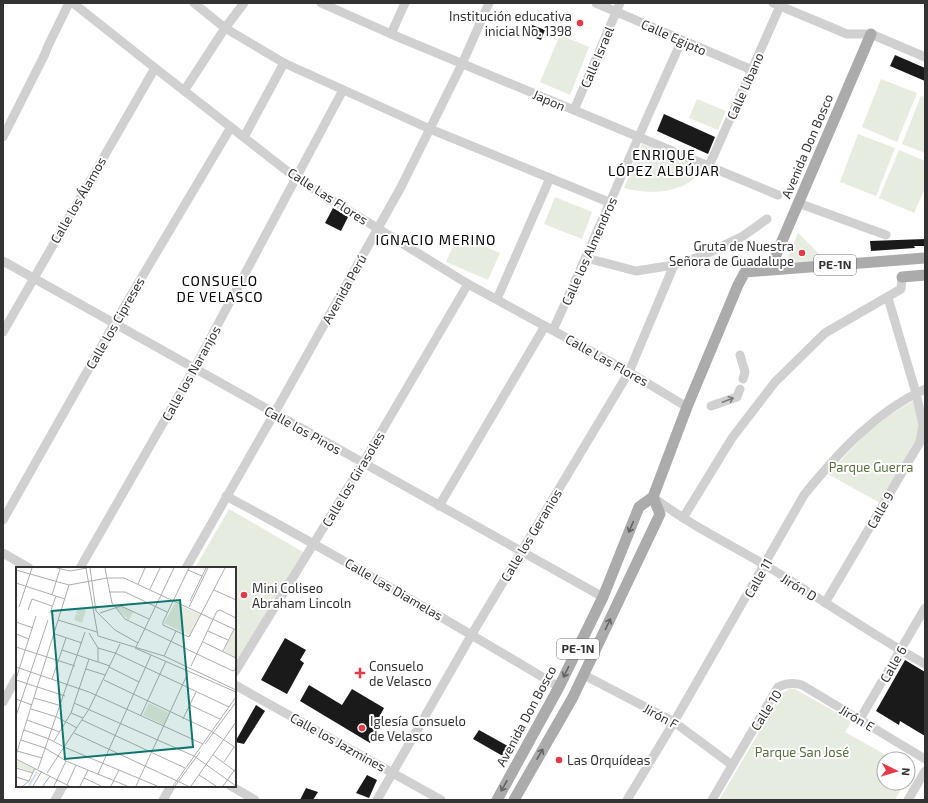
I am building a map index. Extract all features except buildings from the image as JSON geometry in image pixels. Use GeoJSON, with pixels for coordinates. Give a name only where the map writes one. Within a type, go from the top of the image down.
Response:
{"type":"FeatureCollection","features":[{"type":"Feature","properties":{"kind":"main road","name":"Avenida Don Bosco"},"geometry":{"type":"LineString","coordinates":[[770,269],[871,34]]}},
{"type":"Feature","properties":{"kind":"main road","name":"PE-1N"},"geometry":{"type":"LineString","coordinates":[[514,800],[573,697],[660,514],[653,498],[687,407],[738,285],[745,272],[925,258]]}},
{"type":"Feature","properties":{"kind":"main road"},"geometry":{"type":"LineString","coordinates":[[902,277],[925,275]]}},
{"type":"Feature","properties":{"kind":"main road","name":"Avenida Don Bosco"},"geometry":{"type":"LineString","coordinates":[[497,800],[559,687],[603,597],[639,507],[653,498]]}},
{"type":"Feature","properties":{"kind":"street"},"geometry":{"type":"LineString","coordinates":[[3,137],[69,3]]}},
{"type":"Feature","properties":{"kind":"street","name":"Calle Las Flores"},"geometry":{"type":"LineString","coordinates":[[73,3],[296,178],[468,284],[629,372],[687,407]]}},
{"type":"Feature","properties":{"kind":"street"},"geometry":{"type":"LineString","coordinates":[[194,3],[225,28],[284,63],[430,129],[611,203]]}},
{"type":"Feature","properties":{"kind":"street"},"geometry":{"type":"LineString","coordinates":[[184,91],[225,28],[244,3]]}},
{"type":"Feature","properties":{"kind":"street","name":"Japon"},"geometry":{"type":"LineString","coordinates":[[321,3],[332,5],[392,34],[462,64],[778,195]]}},
{"type":"Feature","properties":{"kind":"street"},"geometry":{"type":"LineString","coordinates":[[392,34],[405,3]]}},
{"type":"Feature","properties":{"kind":"street","name":"Avenida Perú"},"geometry":{"type":"LineString","coordinates":[[187,567],[401,187],[462,64],[489,3]]}},
{"type":"Feature","properties":{"kind":"street","name":"Calle Egipto"},"geometry":{"type":"LineString","coordinates":[[596,3],[618,7],[682,40],[752,70]]}},
{"type":"Feature","properties":{"kind":"street"},"geometry":{"type":"LineString","coordinates":[[776,4],[847,34],[871,34],[925,57]]}},
{"type":"Feature","properties":{"kind":"street","name":"Calle Líbano"},"geometry":{"type":"LineString","coordinates":[[709,166],[752,70],[776,4]]}},
{"type":"Feature","properties":{"kind":"street","name":"Calle Israel"},"geometry":{"type":"LineString","coordinates":[[574,110],[618,7]]}},
{"type":"Feature","properties":{"kind":"street","name":"Calle los Almendros"},"geometry":{"type":"LineString","coordinates":[[553,330],[611,203],[638,137],[682,40]]}},
{"type":"Feature","properties":{"kind":"street"},"geometry":{"type":"LineString","coordinates":[[244,138],[284,63]]}},
{"type":"Feature","properties":{"kind":"street","name":"Calle los Álamos"},"geometry":{"type":"LineString","coordinates":[[3,332],[155,68]]}},
{"type":"Feature","properties":{"kind":"street","name":"Calle los Naranjos"},"geometry":{"type":"LineString","coordinates":[[81,567],[194,369],[343,90]]}},
{"type":"Feature","properties":{"kind":"street","name":"Calle los Cipreses"},"geometry":{"type":"LineString","coordinates":[[3,520],[114,324],[231,127]]}},
{"type":"Feature","properties":{"kind":"street"},"geometry":{"type":"LineString","coordinates":[[497,299],[550,178]]}},
{"type":"Feature","properties":{"kind":"street"},"geometry":{"type":"LineString","coordinates":[[798,203],[886,235]]}},
{"type":"Feature","properties":{"kind":"street"},"geometry":{"type":"LineString","coordinates":[[586,258],[636,271],[674,265],[702,256],[743,236],[768,219]]}},
{"type":"Feature","properties":{"kind":"street","name":"Calle los Pinos"},"geometry":{"type":"LineString","coordinates":[[3,261],[603,597]]}},
{"type":"Feature","properties":{"kind":"street","name":"Calle los Geranios"},"geometry":{"type":"LineString","coordinates":[[377,800],[472,634],[629,372],[674,265]]}},
{"type":"Feature","properties":{"kind":"street"},"geometry":{"type":"LineString","coordinates":[[683,518],[732,438],[775,382],[825,333],[901,290],[902,277]]}},
{"type":"Feature","properties":{"kind":"street","name":"Calle los Girasoles"},"geometry":{"type":"LineString","coordinates":[[236,670],[363,463],[468,284]]}},
{"type":"Feature","properties":{"kind":"street","name":"Calle 9"},"geometry":{"type":"LineString","coordinates":[[826,604],[920,442],[923,425],[916,393],[888,298]]}},
{"type":"Feature","properties":{"kind":"street"},"geometry":{"type":"LineString","coordinates":[[440,506],[545,326]]}},
{"type":"Feature","properties":{"kind":"street"},"geometry":{"type":"LineString","coordinates":[[740,355],[746,372],[743,379]]}},
{"type":"Feature","properties":{"kind":"street"},"geometry":{"type":"LineString","coordinates":[[711,406],[736,397],[740,389]]}},
{"type":"Feature","properties":{"kind":"street","name":"Calle 11"},"geometry":{"type":"LineString","coordinates":[[627,800],[674,722],[804,495],[823,472],[863,431],[888,410],[925,389]]}},
{"type":"Feature","properties":{"kind":"street","name":"Calle Las Diamelas"},"geometry":{"type":"LineString","coordinates":[[226,496],[314,543],[472,634],[559,687]]}},
{"type":"Feature","properties":{"kind":"street","name":"Jirón D"},"geometry":{"type":"LineString","coordinates":[[653,498],[683,518],[765,565],[925,664]]}},
{"type":"Feature","properties":{"kind":"street"},"geometry":{"type":"LineString","coordinates":[[3,553],[27,567]]}},
{"type":"Feature","properties":{"kind":"street","name":"Calle 6"},"geometry":{"type":"LineString","coordinates":[[860,719],[925,608]]}},
{"type":"Feature","properties":{"kind":"street","name":"Jirón F"},"geometry":{"type":"LineString","coordinates":[[584,675],[674,722],[732,765]]}},
{"type":"Feature","properties":{"kind":"street"},"geometry":{"type":"LineString","coordinates":[[3,702],[16,679]]}},
{"type":"Feature","properties":{"kind":"street","name":"Jirón E"},"geometry":{"type":"LineString","coordinates":[[786,683],[797,683],[802,685],[925,758]]}},
{"type":"Feature","properties":{"kind":"street","name":"Calle 10"},"geometry":{"type":"LineString","coordinates":[[712,800],[778,688],[786,683]]}},
{"type":"Feature","properties":{"kind":"street","name":"Calle los Jazmines"},"geometry":{"type":"LineString","coordinates":[[236,686],[441,800]]}},
{"type":"Feature","properties":{"kind":"street"},"geometry":{"type":"LineString","coordinates":[[908,800],[925,771]]}},
{"type":"Feature","properties":{"kind":"street"},"geometry":{"type":"LineString","coordinates":[[55,800],[62,787]]}},
{"type":"Feature","properties":{"kind":"street"},"geometry":{"type":"LineString","coordinates":[[163,800],[170,787]]}},
{"type":"Feature","properties":{"kind":"street"},"geometry":{"type":"LineString","coordinates":[[233,787],[255,800]]}},
{"type":"Feature","properties":{"kind":"green space"},"geometry":{"type":"Polygon","coordinates":[[[560,35],[589,47],[570,95],[540,82],[560,35]]]}},
{"type":"Feature","properties":{"kind":"green space"},"geometry":{"type":"Polygon","coordinates":[[[881,79],[917,93],[897,142],[862,127],[881,79]]]}},
{"type":"Feature","properties":{"kind":"green space"},"geometry":{"type":"Polygon","coordinates":[[[921,96],[925,97],[925,153],[902,144],[921,96]]]}},
{"type":"Feature","properties":{"kind":"green space"},"geometry":{"type":"Polygon","coordinates":[[[697,99],[726,111],[718,130],[689,118],[697,99]]]}},
{"type":"Feature","properties":{"kind":"green space"},"geometry":{"type":"Polygon","coordinates":[[[858,134],[895,148],[876,196],[840,182],[858,134]]]}},
{"type":"Feature","properties":{"kind":"green space"},"geometry":{"type":"Polygon","coordinates":[[[642,144],[705,168],[691,181],[667,191],[649,192],[624,188],[642,144]]]}},
{"type":"Feature","properties":{"kind":"green space"},"geometry":{"type":"Polygon","coordinates":[[[899,150],[925,161],[925,188],[914,213],[879,198],[899,150]]]}},
{"type":"Feature","properties":{"kind":"green space"},"geometry":{"type":"Polygon","coordinates":[[[555,197],[592,212],[582,239],[544,224],[555,197]]]}},
{"type":"Feature","properties":{"kind":"green space"},"geometry":{"type":"Polygon","coordinates":[[[798,233],[824,259],[823,263],[785,264],[798,233]]]}},
{"type":"Feature","properties":{"kind":"green space"},"geometry":{"type":"Polygon","coordinates":[[[458,235],[500,253],[488,280],[446,262],[458,235]]]}},
{"type":"Feature","properties":{"kind":"green space","name":"Parque Guerra"},"geometry":{"type":"Polygon","coordinates":[[[914,400],[921,437],[880,503],[828,474],[875,424],[914,400]]]}},
{"type":"Feature","properties":{"kind":"green space"},"geometry":{"type":"Polygon","coordinates":[[[229,509],[303,552],[236,667],[236,567],[196,567],[229,509]]]}},
{"type":"Feature","properties":{"kind":"green space","name":"Parque San José"},"geometry":{"type":"Polygon","coordinates":[[[790,689],[795,689],[850,720],[851,723],[845,732],[879,751],[876,751],[876,791],[900,791],[895,800],[719,800],[782,693],[790,689]]]}},
{"type":"Feature","properties":{"kind":"place","name":"Institución educativa inicial No. 1398"},"geometry":{"type":"Point","coordinates":[580,23]}},
{"type":"Feature","properties":{"kind":"place","name":"Gruta de Nuestra Señora de Guadalupe"},"geometry":{"type":"Point","coordinates":[802,253]}},
{"type":"Feature","properties":{"kind":"place","name":"Mini Coliseo Abraham Lincoln"},"geometry":{"type":"Point","coordinates":[244,595]}},
{"type":"Feature","properties":{"kind":"place","name":"Consuelo de Velasco"},"geometry":{"type":"Point","coordinates":[360,673]}},
{"type":"Feature","properties":{"kind":"place","name":"Iglesía Consuelo de Velasco"},"geometry":{"type":"Point","coordinates":[362,728]}},
{"type":"Feature","properties":{"kind":"place","name":"Las Orquídeas"},"geometry":{"type":"Point","coordinates":[559,760]}},
{"type":"Feature","properties":{"kind":"district","name":"ENRIQUE LÓPEZ ALBÚJAR"},"geometry":{"type":"Point","coordinates":[664,164]}},
{"type":"Feature","properties":{"kind":"district","name":"IGNACIO MERINO"},"geometry":{"type":"Point","coordinates":[436,240]}},
{"type":"Feature","properties":{"kind":"district","name":"CONSUELO DE VELASCO"},"geometry":{"type":"Point","coordinates":[220,290]}}]}
